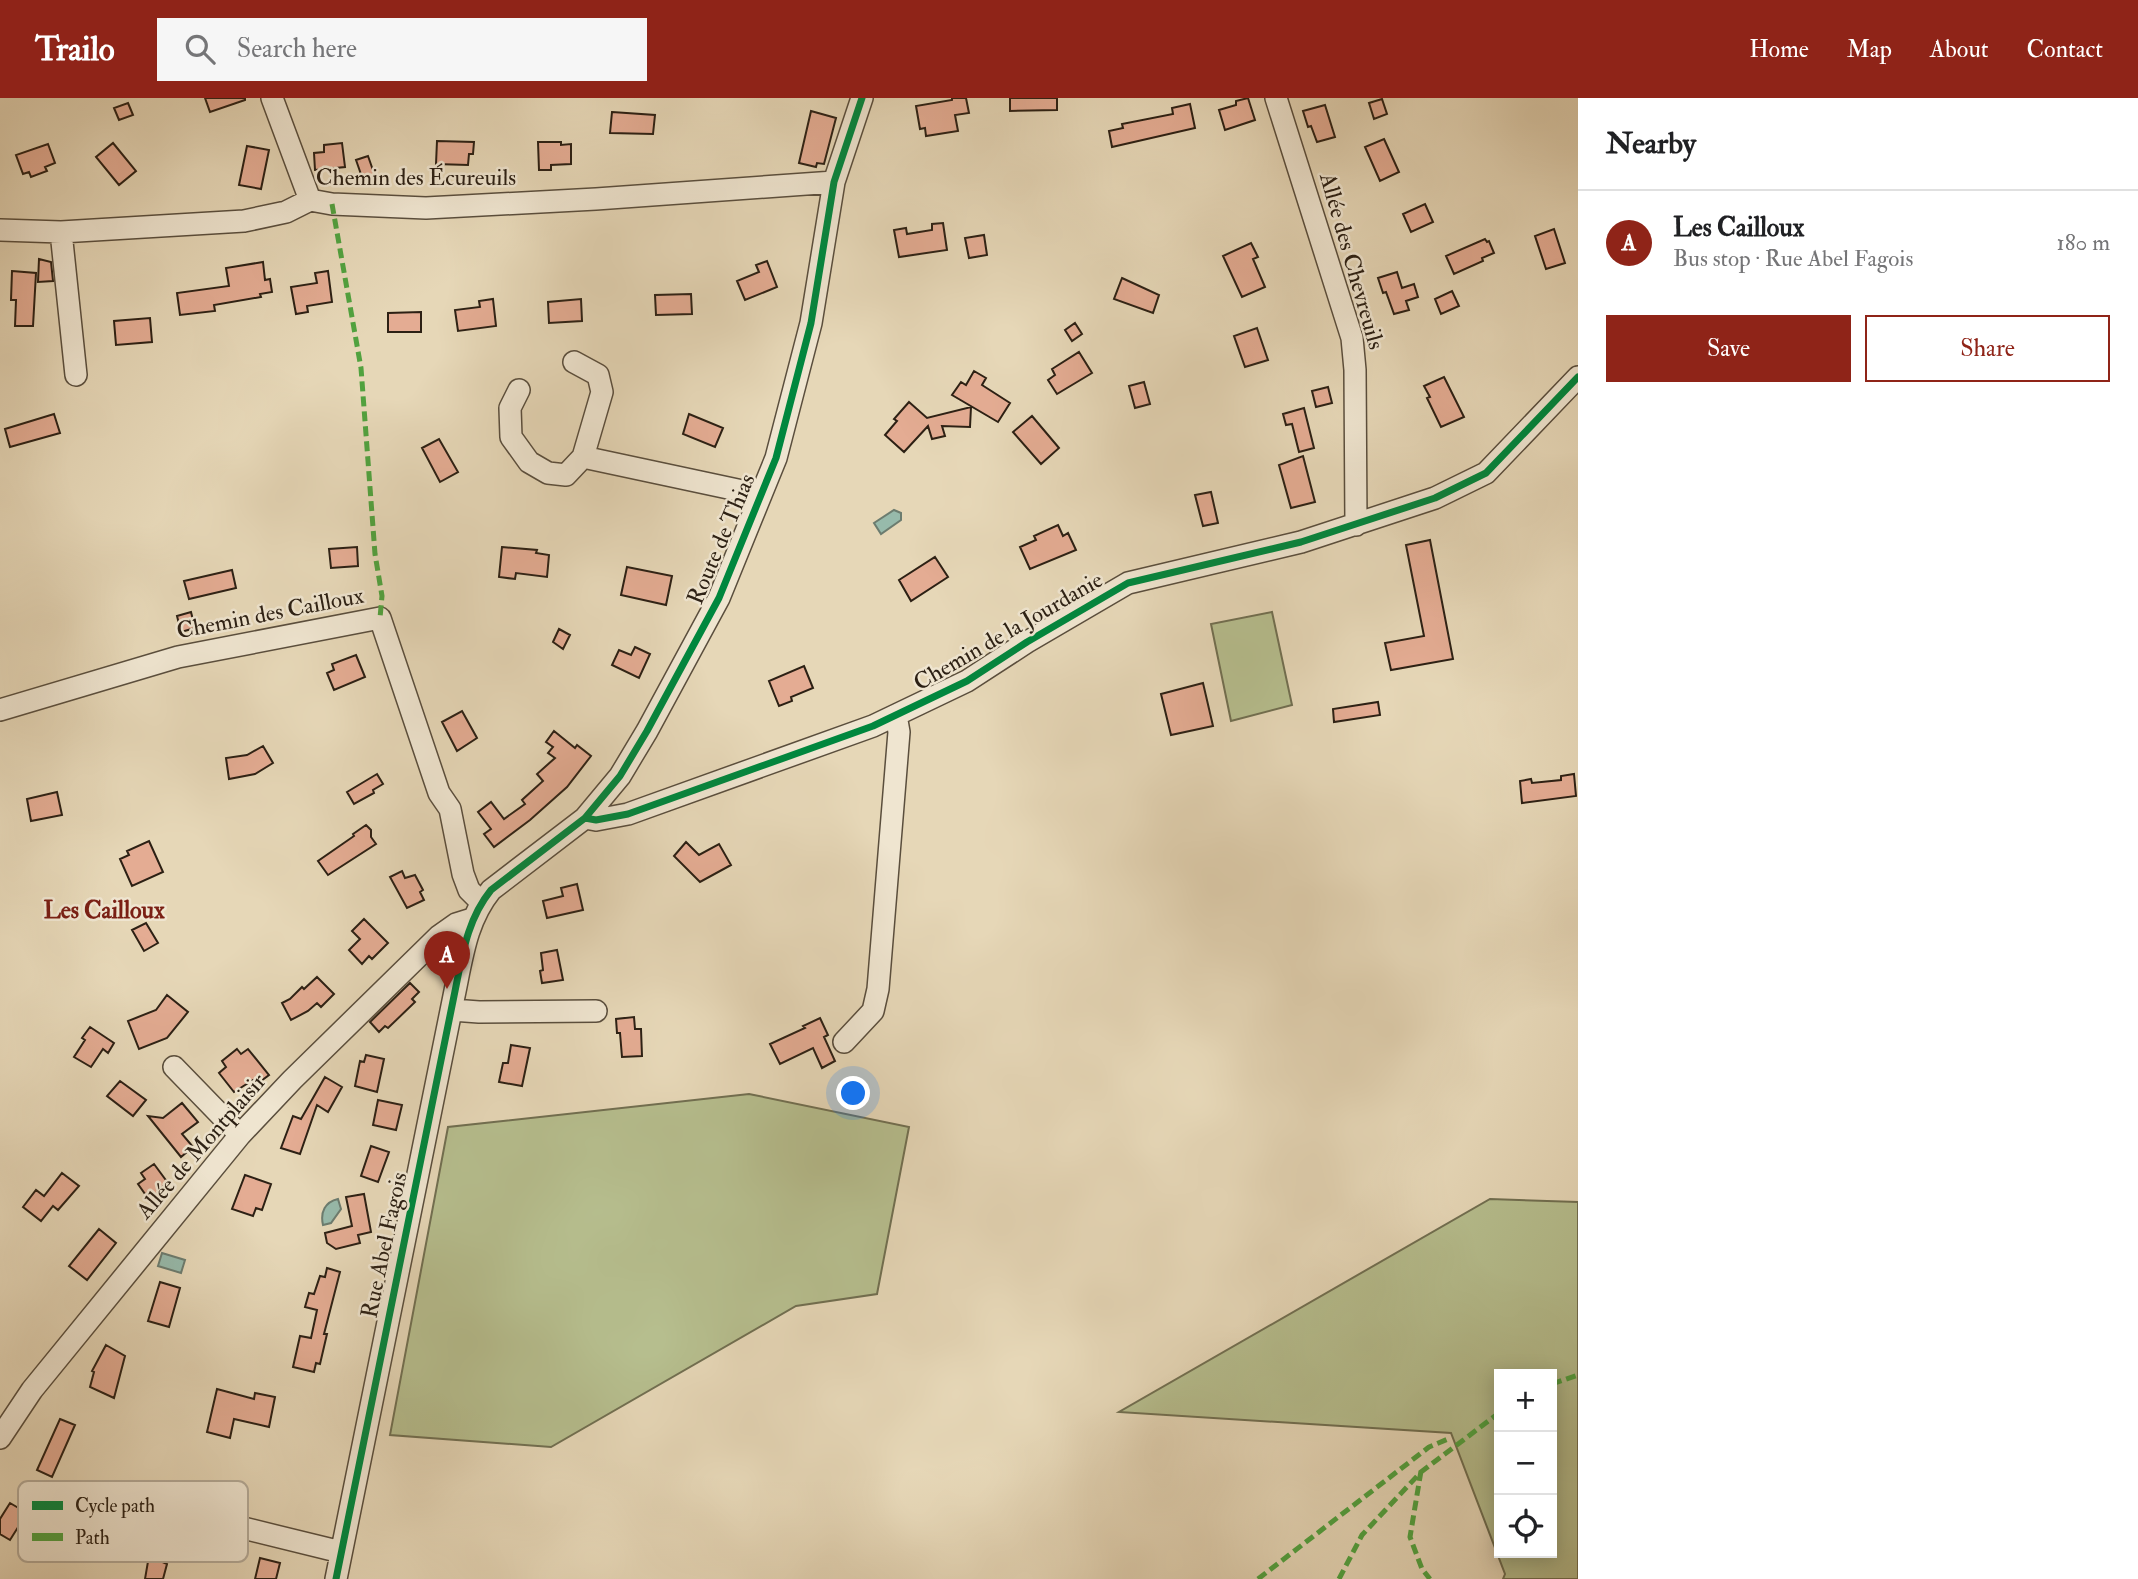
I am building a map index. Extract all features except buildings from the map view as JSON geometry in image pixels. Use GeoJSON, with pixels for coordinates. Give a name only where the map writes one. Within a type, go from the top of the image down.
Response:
{"type":"FeatureCollection","features":[{"type":"Feature","properties":{"kind":"street"},"geometry":{"type":"LineString","coordinates":[[272,98],[310,200]]}},
{"type":"Feature","properties":{"kind":"street","name":"Route de Thias"},"geometry":{"type":"LineString","coordinates":[[477,910],[498,884],[585,818],[620,776],[719,598],[776,458],[811,323],[834,182],[862,98]]}},
{"type":"Feature","properties":{"kind":"street","name":"Allée des Chevreuils"},"geometry":{"type":"LineString","coordinates":[[1276,98],[1352,338],[1355,370],[1356,525]]}},
{"type":"Feature","properties":{"kind":"street","name":"Chemin des Écureuils"},"geometry":{"type":"LineString","coordinates":[[0,230],[61,232],[244,222],[286,212],[310,200],[332,204],[426,208],[834,182]]}},
{"type":"Feature","properties":{"kind":"street"},"geometry":{"type":"LineString","coordinates":[[61,232],[76,375]]}},
{"type":"Feature","properties":{"kind":"street"},"geometry":{"type":"LineString","coordinates":[[519,390],[510,408],[511,438],[529,462],[548,473],[566,475],[583,457],[603,391],[598,375],[574,362]]}},
{"type":"Feature","properties":{"kind":"street","name":"Chemin de la Jourdanie"},"geometry":{"type":"LineString","coordinates":[[585,818],[596,820],[628,814],[873,726],[967,681],[1027,642],[1128,583],[1301,542],[1435,498],[1486,473],[1578,377]]}},
{"type":"Feature","properties":{"kind":"street"},"geometry":{"type":"LineString","coordinates":[[583,457],[761,495]]}},
{"type":"Feature","properties":{"kind":"street","name":"Chemin des Cailloux"},"geometry":{"type":"LineString","coordinates":[[0,710],[178,657],[380,618],[439,793],[450,809],[466,882],[477,910]]}},
{"type":"Feature","properties":{"kind":"street"},"geometry":{"type":"LineString","coordinates":[[844,1042],[873,1011],[878,989],[899,732],[896,715]]}},
{"type":"Feature","properties":{"kind":"street","name":"Rue Abel Fagois"},"geometry":{"type":"LineString","coordinates":[[336,1579],[452,1010],[477,910]]}},
{"type":"Feature","properties":{"kind":"street","name":"Allée de Montplaisir"},"geometry":{"type":"LineString","coordinates":[[0,1438],[32,1390],[240,1135],[292,1080],[439,936],[477,910]]}},
{"type":"Feature","properties":{"kind":"street"},"geometry":{"type":"LineString","coordinates":[[452,1010],[596,1011]]}},
{"type":"Feature","properties":{"kind":"street"},"geometry":{"type":"LineString","coordinates":[[174,1068],[240,1135]]}},
{"type":"Feature","properties":{"kind":"street"},"geometry":{"type":"LineString","coordinates":[[248,1529],[341,1552]]}},
{"type":"Feature","properties":{"kind":"green space"},"geometry":{"type":"Polygon","coordinates":[[[1272,612],[1292,705],[1231,721],[1211,624],[1272,612]]]}},
{"type":"Feature","properties":{"kind":"green space"},"geometry":{"type":"Polygon","coordinates":[[[749,1094],[909,1127],[877,1294],[796,1306],[551,1447],[390,1435],[448,1127],[749,1094]]]}},
{"type":"Feature","properties":{"kind":"green space"},"geometry":{"type":"Polygon","coordinates":[[[1490,1199],[1578,1202],[1578,1579],[1503,1579],[1505,1574],[1499,1558],[1557,1558],[1557,1369],[1494,1369],[1494,1545],[1451,1433],[1119,1412],[1490,1199]]]}},
{"type":"Feature","properties":{"kind":"shaded area"},"geometry":{"type":"Polygon","coordinates":[[[894,510],[901,513],[901,520],[881,534],[874,523],[894,510]]]}},
{"type":"Feature","properties":{"kind":"shaded area"},"geometry":{"type":"Polygon","coordinates":[[[338,1199],[341,1209],[331,1223],[323,1225],[324,1208],[338,1199]]]}},
{"type":"Feature","properties":{"kind":"shaded area"},"geometry":{"type":"Polygon","coordinates":[[[162,1253],[185,1260],[181,1273],[158,1266],[162,1253]]]}},
{"type":"Feature","properties":{"kind":"marked path"},"geometry":{"type":"LineString","coordinates":[[332,204],[361,368],[375,554],[382,596],[380,618]]}},
{"type":"Feature","properties":{"kind":"marked path"},"geometry":{"type":"LineString","coordinates":[[1557,1382],[1578,1375]]}},
{"type":"Feature","properties":{"kind":"marked path"},"geometry":{"type":"LineString","coordinates":[[1339,1579],[1362,1535],[1421,1472],[1494,1417]]}},
{"type":"Feature","properties":{"kind":"marked path"},"geometry":{"type":"LineString","coordinates":[[1258,1579],[1429,1447],[1448,1439]]}},
{"type":"Feature","properties":{"kind":"marked path"},"geometry":{"type":"LineString","coordinates":[[1421,1471],[1410,1537],[1422,1569],[1430,1579]]}},
{"type":"Feature","properties":{"kind":"cycle path"},"geometry":{"type":"LineString","coordinates":[[336,1579],[470,927],[491,890],[585,818],[620,776],[719,598],[776,458],[811,323],[834,182],[862,98]]}},
{"type":"Feature","properties":{"kind":"cycle path"},"geometry":{"type":"LineString","coordinates":[[585,818],[596,820],[628,814],[873,726],[967,681],[1027,642],[1128,583],[1301,542],[1435,498],[1486,473],[1578,377]]}},
{"type":"Feature","properties":{"kind":"place","name":"Les Cailloux"},"geometry":{"type":"Point","coordinates":[447,989]}},
{"type":"Feature","properties":{"kind":"district","name":"Les Cailloux"},"geometry":{"type":"Point","coordinates":[104,910]}}]}
